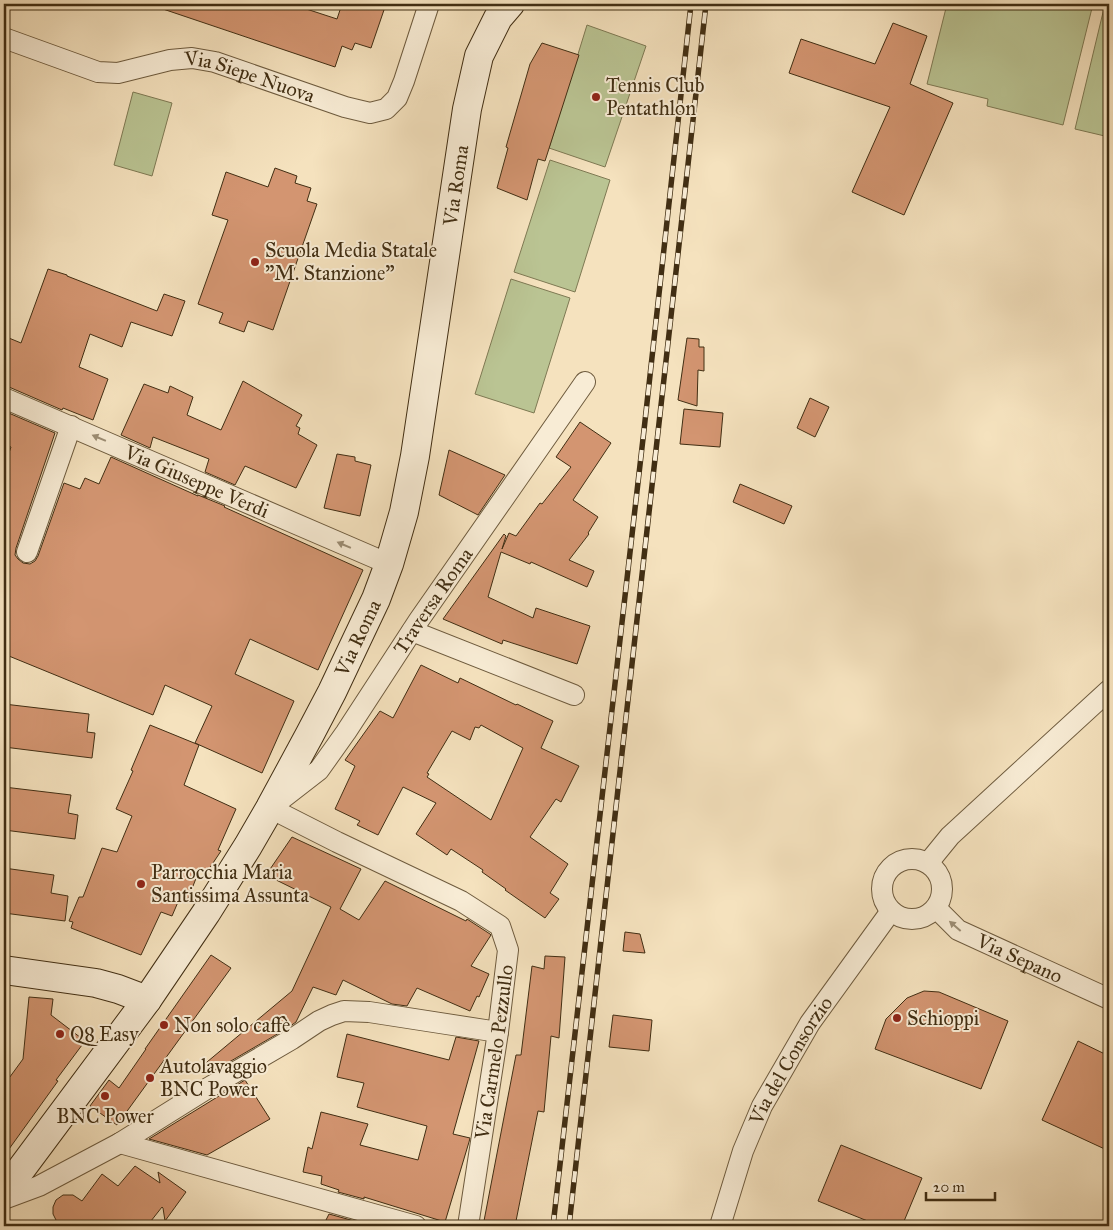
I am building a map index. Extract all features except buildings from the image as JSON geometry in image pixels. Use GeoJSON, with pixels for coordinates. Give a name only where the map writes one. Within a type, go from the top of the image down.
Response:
{"type":"FeatureCollection","features":[{"type":"Feature","properties":{"kind":"street","name":"Via Siepe Nuova"},"geometry":{"type":"LineString","coordinates":[[4,38],[98,72],[118,73],[170,60],[192,58],[215,62],[345,107],[370,113],[386,108],[397,98],[429,4]]}},
{"type":"Feature","properties":{"kind":"street","name":"Via Roma"},"geometry":{"type":"LineString","coordinates":[[4,1192],[147,1000],[211,905],[270,808],[310,734],[351,654],[376,599],[389,564],[404,512],[416,456],[467,109],[480,56],[498,18],[510,4]]}},
{"type":"Feature","properties":{"kind":"street","name":"Traversa Roma"},"geometry":{"type":"LineString","coordinates":[[270,808],[319,770],[412,631],[585,382]]}},
{"type":"Feature","properties":{"kind":"street","name":"Via Giuseppe Verdi"},"geometry":{"type":"LineString","coordinates":[[4,398],[389,564]]}},
{"type":"Feature","properties":{"kind":"street"},"geometry":{"type":"LineString","coordinates":[[26,552],[71,426]]}},
{"type":"Feature","properties":{"kind":"street"},"geometry":{"type":"LineString","coordinates":[[412,631],[574,695]]}},
{"type":"Feature","properties":{"kind":"street"},"geometry":{"type":"LineString","coordinates":[[928,863],[950,836],[1109,690]]}},
{"type":"Feature","properties":{"kind":"street","name":"Via Carmelo Pezzullo"},"geometry":{"type":"LineString","coordinates":[[270,808],[337,842],[461,900],[500,926],[508,950],[498,1032],[468,1226]]}},
{"type":"Feature","properties":{"kind":"street"},"geometry":{"type":"LineString","coordinates":[[909,859],[928,863],[940,879],[942,889],[941,899],[936,908],[929,915],[920,919],[900,917],[891,911],[885,903],[882,894],[882,884],[891,867],[909,859]]}},
{"type":"Feature","properties":{"kind":"street","name":"Via Sepano"},"geometry":{"type":"LineString","coordinates":[[936,908],[958,930],[1109,999]]}},
{"type":"Feature","properties":{"kind":"street","name":"Via del Consorzio"},"geometry":{"type":"LineString","coordinates":[[720,1226],[743,1151],[762,1106],[810,1023],[891,911]]}},
{"type":"Feature","properties":{"kind":"street"},"geometry":{"type":"LineString","coordinates":[[4,970],[96,983],[118,988],[147,1000]]}},
{"type":"Feature","properties":{"kind":"street"},"geometry":{"type":"LineString","coordinates":[[4,1199],[39,1186],[120,1143],[208,1088],[332,1015],[344,1012],[369,1012],[498,1032]]}},
{"type":"Feature","properties":{"kind":"street"},"geometry":{"type":"LineString","coordinates":[[120,1143],[416,1226]]}},
{"type":"Feature","properties":{"kind":"green space"},"geometry":{"type":"Polygon","coordinates":[[[947,4],[1093,4],[1063,125],[987,106],[988,99],[927,84],[947,4]]]}},
{"type":"Feature","properties":{"kind":"green space"},"geometry":{"type":"Polygon","coordinates":[[[1105,4],[1109,4],[1109,137],[1075,129],[1105,4]]]}},
{"type":"Feature","properties":{"kind":"green space","name":"Tennis Club Pentathlon"},"geometry":{"type":"Polygon","coordinates":[[[587,25],[646,46],[605,167],[549,148],[587,25]]]}},
{"type":"Feature","properties":{"kind":"green space"},"geometry":{"type":"Polygon","coordinates":[[[133,92],[172,103],[152,176],[114,165],[133,92]]]}},
{"type":"Feature","properties":{"kind":"green space"},"geometry":{"type":"Polygon","coordinates":[[[550,160],[610,180],[575,292],[514,272],[550,160]]]}},
{"type":"Feature","properties":{"kind":"green space"},"geometry":{"type":"Polygon","coordinates":[[[511,279],[570,298],[534,413],[475,394],[511,279]]]}},
{"type":"Feature","properties":{"kind":"railway"},"geometry":{"type":"LineString","coordinates":[[553,1226],[691,4]]}},
{"type":"Feature","properties":{"kind":"railway"},"geometry":{"type":"LineString","coordinates":[[569,1226],[706,4]]}},
{"type":"Feature","properties":{"kind":"place","name":"Tennis Club Pentathlon"},"geometry":{"type":"Point","coordinates":[596,97]}},
{"type":"Feature","properties":{"kind":"place","name":"Scuola Media Statale \"M. Stanzione\""},"geometry":{"type":"Point","coordinates":[255,262]}},
{"type":"Feature","properties":{"kind":"place","name":"Parrocchia Maria Santissima Assunta"},"geometry":{"type":"Point","coordinates":[141,884]}},
{"type":"Feature","properties":{"kind":"place","name":"Schioppi"},"geometry":{"type":"Point","coordinates":[897,1018]}},
{"type":"Feature","properties":{"kind":"place","name":"Non solo caffè"},"geometry":{"type":"Point","coordinates":[164,1025]}},
{"type":"Feature","properties":{"kind":"place","name":"Q8 Easy"},"geometry":{"type":"Point","coordinates":[60,1034]}},
{"type":"Feature","properties":{"kind":"place","name":"Autolavaggio BNC Power"},"geometry":{"type":"Point","coordinates":[150,1078]}},
{"type":"Feature","properties":{"kind":"place","name":"BNC Power"},"geometry":{"type":"Point","coordinates":[105,1096]}}]}
